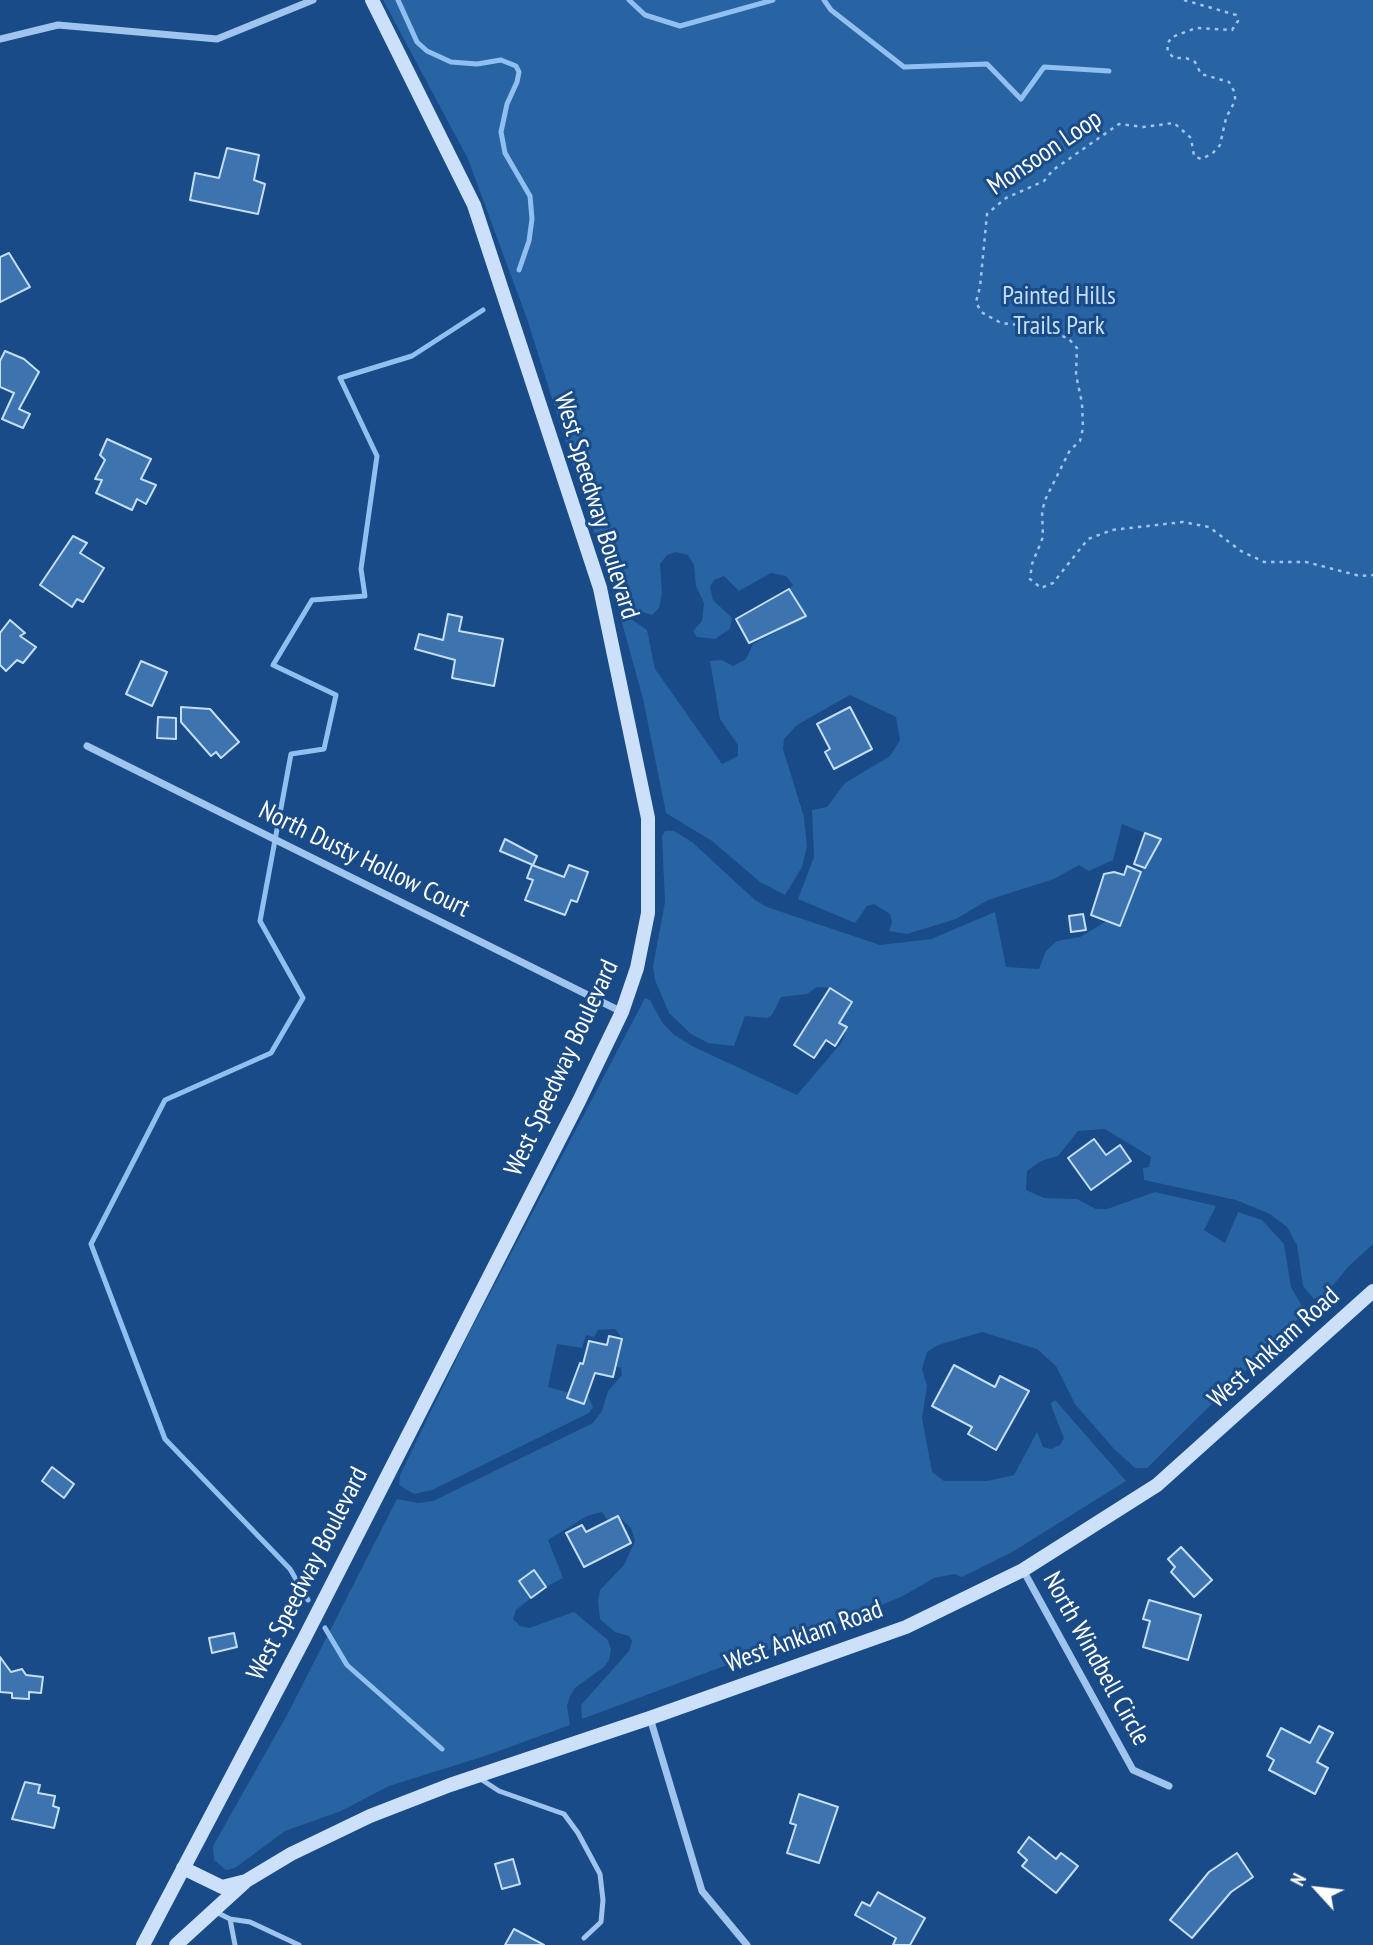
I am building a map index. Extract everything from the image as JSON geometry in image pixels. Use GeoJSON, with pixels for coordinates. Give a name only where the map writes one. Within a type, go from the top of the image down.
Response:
{"type":"FeatureCollection","features":[{"type":"Feature","properties":{"kind":"main road","name":"West Speedway Boulevard"},"geometry":{"type":"LineString","coordinates":[[143,1945],[309,1629],[622,1012],[638,968],[648,913],[648,818],[600,588],[474,205],[372,0]]}},
{"type":"Feature","properties":{"kind":"main road","name":"West Anklam Road"},"geometry":{"type":"LineString","coordinates":[[183,1868],[222,1887],[246,1881],[291,1854],[370,1816],[477,1776],[906,1627],[1023,1570],[1157,1485],[1373,1291]]}},
{"type":"Feature","properties":{"kind":"main road"},"geometry":{"type":"LineString","coordinates":[[176,1945],[246,1881]]}},
{"type":"Feature","properties":{"kind":"street"},"geometry":{"type":"LineString","coordinates":[[0,39],[58,25],[217,39],[313,0]]}},
{"type":"Feature","properties":{"kind":"street","name":"North Dusty Hollow Court"},"geometry":{"type":"LineString","coordinates":[[87,746],[622,1012]]}},
{"type":"Feature","properties":{"kind":"street","name":"North Windbell Circle"},"geometry":{"type":"LineString","coordinates":[[1023,1570],[1133,1770],[1169,1786]]}},
{"type":"Feature","properties":{"kind":"street"},"geometry":{"type":"LineString","coordinates":[[650,1718],[702,1891],[747,1945]]}},
{"type":"Feature","properties":{"kind":"lane"},"geometry":{"type":"LineString","coordinates":[[477,1776],[499,1791],[564,1814],[578,1833],[600,1874],[603,1900],[601,1922],[584,1938]]}},
{"type":"Feature","properties":{"kind":"lane"},"geometry":{"type":"LineString","coordinates":[[213,1911],[230,1919],[250,1922],[299,1945]]}},
{"type":"Feature","properties":{"kind":"lane"},"geometry":{"type":"LineString","coordinates":[[230,1919],[235,1945]]}},
{"type":"Feature","properties":{"kind":"path","name":"Monsoon Loop"},"geometry":{"type":"LineString","coordinates":[[1184,0],[1236,15],[1238,21],[1232,30],[1196,28],[1172,37],[1167,44],[1168,52],[1174,58],[1186,58],[1195,62],[1201,74],[1229,82],[1235,101],[1226,118],[1220,145],[1201,159],[1194,156],[1191,138],[1174,123],[1143,127],[1119,124],[1053,170],[1044,181],[1006,198],[987,214],[980,287],[976,302],[981,312],[1001,323],[1028,326],[1068,338],[1077,348],[1076,376],[1082,403],[1083,428],[1080,441],[1070,450],[1046,498],[1042,511],[1044,537],[1032,564],[1030,579],[1041,588],[1053,583],[1088,539],[1112,530],[1183,522],[1209,527],[1241,551],[1264,562],[1306,562],[1360,576],[1373,575]]}},
{"type":"Feature","properties":{"kind":"green space","name":"Painted Hills Trails Park"},"geometry":{"type":"Polygon","coordinates":[[[383,0],[1373,0],[1373,1244],[1349,1266],[1325,1295],[1314,1299],[1303,1286],[1297,1245],[1287,1227],[1270,1214],[1236,1200],[1144,1180],[1143,1168],[1149,1167],[1151,1157],[1105,1129],[1078,1131],[1058,1156],[1041,1161],[1027,1171],[1026,1190],[1044,1198],[1077,1199],[1096,1209],[1107,1209],[1155,1192],[1216,1206],[1204,1230],[1225,1243],[1238,1212],[1262,1220],[1284,1244],[1291,1287],[1303,1308],[1302,1315],[1147,1468],[1135,1468],[1114,1449],[1075,1404],[1056,1366],[1037,1349],[982,1332],[938,1345],[927,1352],[922,1369],[927,1386],[922,1418],[932,1472],[944,1481],[987,1481],[1014,1475],[1037,1432],[1043,1447],[1051,1449],[1060,1445],[1064,1438],[1052,1408],[1051,1403],[1055,1400],[1126,1481],[1014,1551],[962,1577],[954,1574],[934,1578],[903,1596],[829,1627],[582,1719],[581,1705],[629,1651],[632,1641],[629,1636],[615,1632],[600,1619],[598,1602],[600,1590],[624,1565],[635,1541],[631,1528],[618,1516],[608,1521],[602,1512],[587,1516],[548,1540],[563,1578],[546,1587],[534,1571],[520,1582],[531,1598],[516,1610],[513,1619],[520,1626],[529,1628],[574,1612],[608,1640],[611,1650],[609,1660],[604,1667],[575,1688],[570,1696],[567,1706],[570,1725],[485,1756],[389,1786],[341,1811],[285,1831],[235,1868],[226,1870],[214,1860],[213,1846],[287,1715],[397,1499],[418,1503],[433,1501],[593,1423],[602,1411],[608,1391],[622,1375],[621,1368],[616,1366],[623,1339],[615,1329],[598,1330],[594,1337],[586,1335],[582,1348],[557,1344],[548,1387],[570,1393],[569,1399],[586,1403],[588,1395],[593,1407],[589,1413],[432,1490],[414,1494],[399,1485],[400,1475],[467,1337],[645,998],[650,1000],[662,1022],[673,1034],[692,1046],[797,1095],[842,1042],[847,1027],[839,1023],[830,988],[817,987],[807,994],[781,997],[772,1015],[767,1018],[745,1016],[734,1046],[708,1043],[691,1034],[669,1013],[655,980],[653,966],[665,902],[662,836],[665,831],[674,831],[692,842],[755,900],[767,907],[880,945],[931,939],[995,912],[1006,967],[1039,969],[1046,951],[1057,941],[1080,937],[1107,921],[1120,926],[1143,867],[1151,853],[1154,854],[1160,839],[1122,824],[1113,860],[1089,871],[1079,865],[1054,879],[988,900],[956,919],[907,934],[889,931],[892,922],[890,914],[874,904],[867,906],[855,923],[798,899],[814,857],[812,810],[827,807],[845,783],[890,756],[900,740],[896,717],[850,695],[797,725],[784,739],[783,749],[804,817],[807,846],[802,867],[785,895],[760,882],[712,841],[666,813],[643,699],[621,619],[631,619],[647,630],[655,669],[722,764],[738,756],[738,745],[720,719],[710,661],[722,660],[733,666],[746,659],[753,644],[806,616],[789,589],[793,585],[786,576],[771,573],[739,591],[724,576],[714,580],[710,587],[713,600],[732,618],[730,629],[715,639],[697,637],[693,631],[702,621],[704,603],[696,586],[694,565],[688,555],[676,552],[667,555],[660,564],[662,593],[659,608],[652,615],[626,607],[614,595],[527,319],[468,159],[383,0]]]}},
{"type":"Feature","properties":{"kind":"building"},"geometry":{"type":"Polygon","coordinates":[[[227,148],[259,155],[254,180],[265,184],[258,214],[190,200],[195,173],[219,178],[227,148]]]}},
{"type":"Feature","properties":{"kind":"building"},"geometry":{"type":"Polygon","coordinates":[[[9,253],[30,287],[0,302],[0,257],[9,253]]]}},
{"type":"Feature","properties":{"kind":"building"},"geometry":{"type":"Polygon","coordinates":[[[5,351],[24,359],[39,372],[19,409],[30,414],[23,428],[2,419],[14,393],[0,387],[0,361],[5,351]]]}},
{"type":"Feature","properties":{"kind":"building"},"geometry":{"type":"Polygon","coordinates":[[[107,439],[151,459],[141,479],[156,485],[146,504],[137,499],[132,510],[96,493],[102,480],[95,479],[105,460],[100,455],[107,439]]]}},
{"type":"Feature","properties":{"kind":"building"},"geometry":{"type":"Polygon","coordinates":[[[73,536],[87,543],[80,553],[104,568],[83,602],[77,599],[72,607],[40,585],[73,536]]]}},
{"type":"Feature","properties":{"kind":"building"},"geometry":{"type":"Polygon","coordinates":[[[789,589],[806,616],[749,643],[736,619],[789,589]]]}},
{"type":"Feature","properties":{"kind":"building"},"geometry":{"type":"Polygon","coordinates":[[[448,614],[462,617],[459,631],[503,639],[494,686],[452,678],[455,660],[415,649],[419,634],[443,640],[448,614]]]}},
{"type":"Feature","properties":{"kind":"building"},"geometry":{"type":"Polygon","coordinates":[[[10,620],[25,633],[20,636],[36,647],[23,663],[17,660],[6,671],[0,665],[0,633],[10,620]]]}},
{"type":"Feature","properties":{"kind":"building"},"geometry":{"type":"Polygon","coordinates":[[[141,661],[167,672],[152,706],[126,694],[141,661]]]}},
{"type":"Feature","properties":{"kind":"building"},"geometry":{"type":"Polygon","coordinates":[[[181,707],[210,709],[239,742],[221,758],[216,752],[211,756],[181,722],[181,707]]]}},
{"type":"Feature","properties":{"kind":"building"},"geometry":{"type":"Polygon","coordinates":[[[850,707],[872,749],[834,769],[825,752],[830,749],[817,724],[850,707]]]}},
{"type":"Feature","properties":{"kind":"building"},"geometry":{"type":"Polygon","coordinates":[[[158,717],[176,718],[176,739],[157,738],[158,717]]]}},
{"type":"Feature","properties":{"kind":"building"},"geometry":{"type":"Polygon","coordinates":[[[1145,833],[1161,839],[1145,868],[1134,864],[1145,833]]]}},
{"type":"Feature","properties":{"kind":"building"},"geometry":{"type":"Polygon","coordinates":[[[505,839],[537,856],[533,865],[500,851],[505,839]]]}},
{"type":"Feature","properties":{"kind":"building"},"geometry":{"type":"Polygon","coordinates":[[[532,865],[564,877],[569,865],[588,872],[577,902],[571,900],[565,915],[525,900],[533,880],[527,878],[532,865]]]}},
{"type":"Feature","properties":{"kind":"building"},"geometry":{"type":"Polygon","coordinates":[[[1127,866],[1141,872],[1120,926],[1091,915],[1104,874],[1114,872],[1124,875],[1127,866]]]}},
{"type":"Feature","properties":{"kind":"building"},"geometry":{"type":"Polygon","coordinates":[[[1083,914],[1086,930],[1071,932],[1069,916],[1083,914]]]}},
{"type":"Feature","properties":{"kind":"building"},"geometry":{"type":"Polygon","coordinates":[[[830,988],[852,1002],[839,1023],[847,1027],[835,1046],[826,1040],[814,1058],[794,1045],[830,988]]]}},
{"type":"Feature","properties":{"kind":"building"},"geometry":{"type":"Polygon","coordinates":[[[1094,1139],[1106,1155],[1120,1145],[1131,1161],[1091,1190],[1068,1158],[1094,1139]]]}},
{"type":"Feature","properties":{"kind":"building"},"geometry":{"type":"Polygon","coordinates":[[[609,1336],[622,1339],[613,1377],[595,1373],[584,1404],[567,1398],[580,1363],[583,1364],[589,1341],[607,1345],[609,1336]]]}},
{"type":"Feature","properties":{"kind":"building"},"geometry":{"type":"Polygon","coordinates":[[[954,1365],[995,1387],[1000,1376],[1029,1391],[996,1450],[968,1434],[972,1427],[932,1406],[954,1365]]]}},
{"type":"Feature","properties":{"kind":"building"},"geometry":{"type":"Polygon","coordinates":[[[52,1467],[74,1484],[64,1498],[42,1481],[52,1467]]]}},
{"type":"Feature","properties":{"kind":"building"},"geometry":{"type":"Polygon","coordinates":[[[618,1516],[631,1543],[584,1567],[566,1533],[582,1525],[586,1532],[618,1516]]]}},
{"type":"Feature","properties":{"kind":"building"},"geometry":{"type":"Polygon","coordinates":[[[1181,1547],[1212,1580],[1194,1597],[1171,1572],[1175,1567],[1168,1559],[1181,1547]]]}},
{"type":"Feature","properties":{"kind":"building"},"geometry":{"type":"Polygon","coordinates":[[[534,1570],[546,1587],[531,1598],[519,1581],[534,1570]]]}},
{"type":"Feature","properties":{"kind":"building"},"geometry":{"type":"Polygon","coordinates":[[[1149,1600],[1201,1615],[1188,1660],[1143,1647],[1150,1621],[1143,1619],[1149,1600]]]}},
{"type":"Feature","properties":{"kind":"building"},"geometry":{"type":"Polygon","coordinates":[[[234,1633],[237,1647],[212,1653],[209,1638],[234,1633]]]}},
{"type":"Feature","properties":{"kind":"building"},"geometry":{"type":"Polygon","coordinates":[[[0,1657],[11,1672],[22,1669],[26,1675],[43,1677],[41,1693],[29,1692],[29,1699],[12,1698],[12,1693],[0,1692],[0,1657]]]}},
{"type":"Feature","properties":{"kind":"building"},"geometry":{"type":"Polygon","coordinates":[[[1319,1726],[1333,1733],[1317,1762],[1328,1768],[1315,1794],[1269,1770],[1274,1760],[1267,1756],[1281,1728],[1310,1743],[1319,1726]]]}},
{"type":"Feature","properties":{"kind":"building"},"geometry":{"type":"Polygon","coordinates":[[[25,1782],[40,1785],[38,1793],[55,1796],[53,1806],[59,1808],[54,1828],[12,1819],[25,1782]]]}},
{"type":"Feature","properties":{"kind":"building"},"geometry":{"type":"Polygon","coordinates":[[[799,1794],[838,1807],[819,1863],[787,1853],[796,1825],[790,1823],[799,1794]]]}},
{"type":"Feature","properties":{"kind":"building"},"geometry":{"type":"Polygon","coordinates":[[[1029,1837],[1056,1859],[1061,1853],[1078,1866],[1056,1893],[1022,1866],[1027,1860],[1018,1852],[1029,1837]]]}},
{"type":"Feature","properties":{"kind":"building"},"geometry":{"type":"Polygon","coordinates":[[[1237,1853],[1253,1877],[1231,1892],[1192,1938],[1170,1920],[1209,1872],[1237,1853]]]}},
{"type":"Feature","properties":{"kind":"building"},"geometry":{"type":"Polygon","coordinates":[[[513,1859],[520,1884],[502,1889],[495,1864],[513,1859]]]}},
{"type":"Feature","properties":{"kind":"building"},"geometry":{"type":"Polygon","coordinates":[[[878,1892],[925,1918],[910,1945],[893,1945],[896,1938],[855,1915],[862,1902],[870,1906],[878,1892]]]}},
{"type":"Feature","properties":{"kind":"building"},"geometry":{"type":"Polygon","coordinates":[[[514,1929],[544,1945],[505,1945],[514,1929]]]}},
{"type":"Feature","properties":{"kind":"waterway"},"geometry":{"type":"LineString","coordinates":[[398,0],[417,42],[427,51],[451,62],[477,64],[501,60],[516,66],[519,72],[507,104],[501,132],[505,153],[530,196],[532,219],[529,241],[519,270]]}},
{"type":"Feature","properties":{"kind":"waterway"},"geometry":{"type":"LineString","coordinates":[[629,0],[645,15],[680,26],[773,0]]}},
{"type":"Feature","properties":{"kind":"waterway"},"geometry":{"type":"LineString","coordinates":[[824,0],[831,10],[904,67],[987,64],[1021,99],[1044,67],[1109,71]]}},
{"type":"Feature","properties":{"kind":"waterway"},"geometry":{"type":"LineString","coordinates":[[308,1600],[290,1569],[165,1439],[91,1244],[165,1100],[271,1053],[303,998],[260,921],[291,754],[324,749],[336,695],[273,665],[312,600],[365,596],[361,569],[377,456],[340,378],[412,356],[483,310]]}},
{"type":"Feature","properties":{"kind":"waterway"},"geometry":{"type":"LineString","coordinates":[[325,1628],[347,1665],[442,1749]]}}]}
